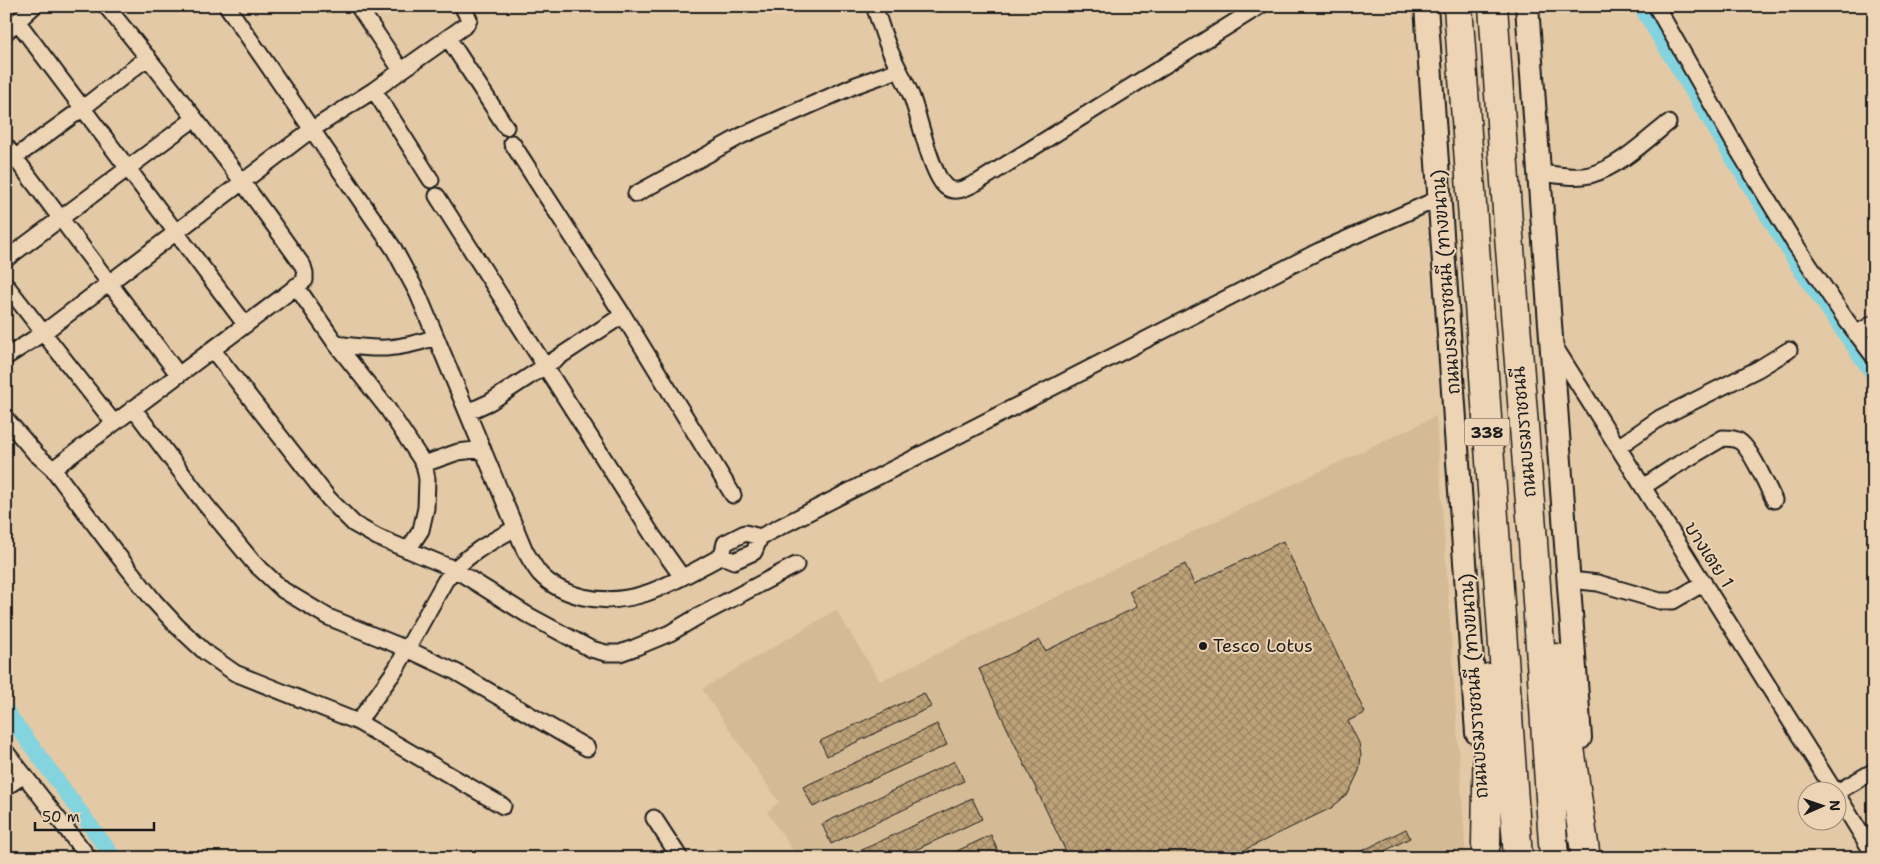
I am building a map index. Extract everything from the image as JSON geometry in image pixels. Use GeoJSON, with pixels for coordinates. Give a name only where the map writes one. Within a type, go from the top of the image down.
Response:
{"type":"FeatureCollection","features":[{"type":"Feature","properties":{"kind":"highway","name":"ถนนบรมราชชนนี"},"geometry":{"type":"LineString","coordinates":[[1458,6],[1518,858]]}},
{"type":"Feature","properties":{"kind":"highway","name":"ถนนบรมราชชนนี"},"geometry":{"type":"LineString","coordinates":[[1493,6],[1506,200],[1533,541],[1554,858]]}},
{"type":"Feature","properties":{"kind":"highway"},"geometry":{"type":"LineString","coordinates":[[1533,541],[1556,656],[1587,858]]}},
{"type":"Feature","properties":{"kind":"highway"},"geometry":{"type":"LineString","coordinates":[[1487,851],[1489,668],[1498,569]]}},
{"type":"Feature","properties":{"kind":"main road","name":"ถนนบรมราชชนนี (ทางขนาน)"},"geometry":{"type":"LineString","coordinates":[[1426,6],[1476,724],[1487,851]]}},
{"type":"Feature","properties":{"kind":"main road"},"geometry":{"type":"LineString","coordinates":[[1526,6],[1570,580],[1587,858]]}},
{"type":"Feature","properties":{"kind":"street"},"geometry":{"type":"LineString","coordinates":[[34,6],[11,26],[83,108],[244,324]]}},
{"type":"Feature","properties":{"kind":"street"},"geometry":{"type":"LineString","coordinates":[[53,469],[305,280],[303,266],[244,182],[148,57],[106,6]]}},
{"type":"Feature","properties":{"kind":"street"},"geometry":{"type":"LineString","coordinates":[[227,6],[394,249],[418,294],[525,551],[539,573],[553,586],[574,595],[596,600],[616,601],[659,589],[722,556],[725,543],[745,533],[760,537],[1320,251],[1440,198]]}},
{"type":"Feature","properties":{"kind":"street"},"geometry":{"type":"LineString","coordinates":[[358,6],[401,70]]}},
{"type":"Feature","properties":{"kind":"street"},"geometry":{"type":"LineString","coordinates":[[6,357],[43,333],[312,130],[374,90],[466,25],[468,19],[462,6]]}},
{"type":"Feature","properties":{"kind":"street"},"geometry":{"type":"LineString","coordinates":[[874,6],[898,70],[910,93],[942,182],[948,188],[961,190],[978,182],[1260,6]]}},
{"type":"Feature","properties":{"kind":"street"},"geometry":{"type":"LineString","coordinates":[[1656,6],[1738,150],[1795,244],[1856,334],[1874,357]]}},
{"type":"Feature","properties":{"kind":"street"},"geometry":{"type":"LineString","coordinates":[[448,38],[506,127]]}},
{"type":"Feature","properties":{"kind":"street"},"geometry":{"type":"LineString","coordinates":[[148,57],[83,108],[9,156],[60,219],[178,374]]}},
{"type":"Feature","properties":{"kind":"street"},"geometry":{"type":"LineString","coordinates":[[636,194],[741,136],[856,85],[898,70]]}},
{"type":"Feature","properties":{"kind":"street"},"geometry":{"type":"LineString","coordinates":[[374,90],[432,180]]}},
{"type":"Feature","properties":{"kind":"street"},"geometry":{"type":"LineString","coordinates":[[6,259],[194,119]]}},
{"type":"Feature","properties":{"kind":"street"},"geometry":{"type":"LineString","coordinates":[[1539,173],[1589,176],[1610,166],[1639,147],[1668,123]]}},
{"type":"Feature","properties":{"kind":"street"},"geometry":{"type":"LineString","coordinates":[[512,143],[623,315],[733,495]]}},
{"type":"Feature","properties":{"kind":"street"},"geometry":{"type":"LineString","coordinates":[[437,196],[653,536],[682,577]]}},
{"type":"Feature","properties":{"kind":"street"},"geometry":{"type":"LineString","coordinates":[[6,285],[114,423]]}},
{"type":"Feature","properties":{"kind":"street"},"geometry":{"type":"LineString","coordinates":[[296,286],[336,344],[387,408],[424,464],[427,479],[426,508],[421,530],[408,550]]}},
{"type":"Feature","properties":{"kind":"street"},"geometry":{"type":"LineString","coordinates":[[468,412],[490,402],[623,315]]}},
{"type":"Feature","properties":{"kind":"street"},"geometry":{"type":"LineString","coordinates":[[1856,334],[1874,323]]}},
{"type":"Feature","properties":{"kind":"street"},"geometry":{"type":"LineString","coordinates":[[336,344],[374,350],[390,349],[436,337]]}},
{"type":"Feature","properties":{"kind":"street","name":"บางเตย 1"},"geometry":{"type":"LineString","coordinates":[[1551,340],[1830,782]]}},
{"type":"Feature","properties":{"kind":"street"},"geometry":{"type":"LineString","coordinates":[[212,349],[329,499],[354,524],[377,537],[454,569],[526,614],[591,649],[606,654],[620,653],[670,633],[796,565]]}},
{"type":"Feature","properties":{"kind":"street"},"geometry":{"type":"LineString","coordinates":[[1618,447],[1660,418],[1758,369],[1789,350]]}},
{"type":"Feature","properties":{"kind":"street"},"geometry":{"type":"LineString","coordinates":[[133,408],[205,504],[253,562],[283,590],[328,617],[407,649],[456,672],[587,748]]}},
{"type":"Feature","properties":{"kind":"street"},"geometry":{"type":"LineString","coordinates":[[6,419],[36,454],[53,469],[116,554],[154,601],[205,652],[235,673],[358,722],[503,806]]}},
{"type":"Feature","properties":{"kind":"street"},"geometry":{"type":"LineString","coordinates":[[1643,487],[1723,438],[1732,438],[1741,442],[1760,472],[1774,500]]}},
{"type":"Feature","properties":{"kind":"street"},"geometry":{"type":"LineString","coordinates":[[424,464],[458,452],[483,449]]}},
{"type":"Feature","properties":{"kind":"street"},"geometry":{"type":"LineString","coordinates":[[358,722],[396,669],[454,569],[472,554],[516,528]]}},
{"type":"Feature","properties":{"kind":"street"},"geometry":{"type":"LineString","coordinates":[[1570,580],[1598,583],[1660,601],[1673,601],[1704,583]]}},
{"type":"Feature","properties":{"kind":"street"},"geometry":{"type":"LineString","coordinates":[[6,752],[89,858]]}},
{"type":"Feature","properties":{"kind":"street"},"geometry":{"type":"LineString","coordinates":[[1848,785],[1874,771]]}},
{"type":"Feature","properties":{"kind":"street"},"geometry":{"type":"LineString","coordinates":[[6,787],[24,775]]}},
{"type":"Feature","properties":{"kind":"street"},"geometry":{"type":"LineString","coordinates":[[1848,812],[1874,855]]}},
{"type":"Feature","properties":{"kind":"street"},"geometry":{"type":"LineString","coordinates":[[654,818],[680,858]]}},
{"type":"Feature","properties":{"kind":"shaded area","name":"Tesco Lotus"},"geometry":{"type":"Polygon","coordinates":[[[1436,416],[1466,858],[798,858],[767,812],[779,802],[702,689],[836,610],[880,681],[1436,416]]]}},
{"type":"Feature","properties":{"kind":"building"},"geometry":{"type":"Polygon","coordinates":[[[925,6],[940,6],[929,13],[925,6]]]}},
{"type":"Feature","properties":{"kind":"building"},"geometry":{"type":"Polygon","coordinates":[[[1283,541],[1365,713],[1348,721],[1359,743],[1361,756],[1359,771],[1348,794],[1331,808],[1228,858],[1069,858],[979,669],[1040,640],[1045,651],[1137,607],[1129,591],[1185,564],[1194,584],[1283,541]]]}},
{"type":"Feature","properties":{"kind":"building"},"geometry":{"type":"Polygon","coordinates":[[[924,693],[931,707],[827,756],[820,741],[924,693]]]}},
{"type":"Feature","properties":{"kind":"building"},"geometry":{"type":"Polygon","coordinates":[[[937,724],[947,745],[813,807],[803,787],[937,724]]]}},
{"type":"Feature","properties":{"kind":"building"},"geometry":{"type":"Polygon","coordinates":[[[955,761],[964,781],[831,844],[822,824],[955,761]]]}},
{"type":"Feature","properties":{"kind":"building"},"geometry":{"type":"Polygon","coordinates":[[[972,798],[982,819],[898,858],[845,858],[972,798]]]}},
{"type":"Feature","properties":{"kind":"building"},"geometry":{"type":"Polygon","coordinates":[[[1406,829],[1410,838],[1371,858],[1348,858],[1406,829]]]}},
{"type":"Feature","properties":{"kind":"building"},"geometry":{"type":"Polygon","coordinates":[[[991,835],[999,854],[991,858],[942,858],[991,835]]]}},
{"type":"Feature","properties":{"kind":"waterway"},"geometry":{"type":"LineString","coordinates":[[1641,6],[1801,270],[1874,375]]}},
{"type":"Feature","properties":{"kind":"waterway"},"geometry":{"type":"LineString","coordinates":[[6,711],[114,858]]}},
{"type":"Feature","properties":{"kind":"place","name":"Tesco Lotus"},"geometry":{"type":"Point","coordinates":[1203,646]}}]}
